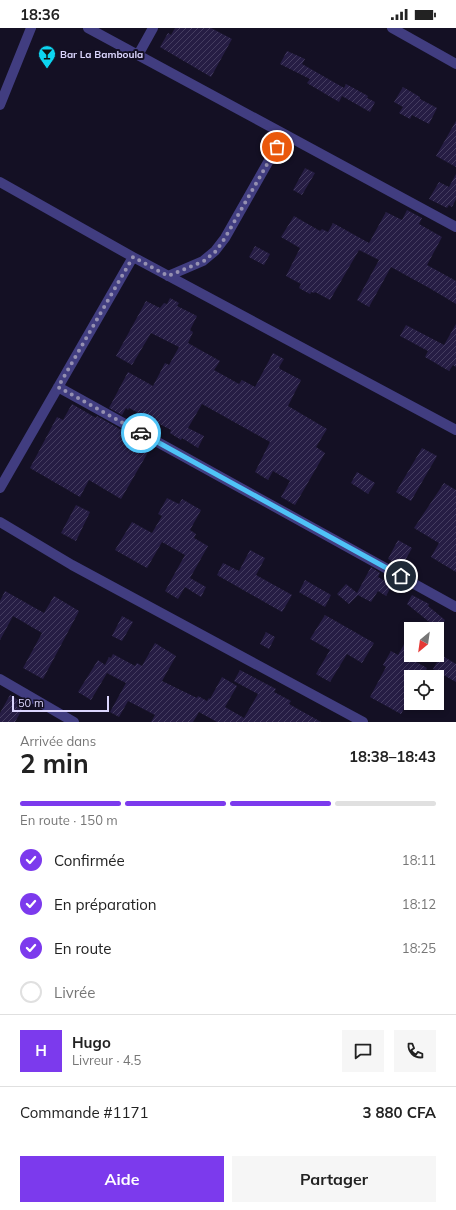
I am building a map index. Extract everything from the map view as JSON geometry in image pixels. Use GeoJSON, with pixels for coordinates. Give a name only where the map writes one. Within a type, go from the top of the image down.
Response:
{"type":"FeatureCollection","features":[{"type":"Feature","properties":{"kind":"street"},"geometry":{"type":"LineString","coordinates":[[0,105],[31,28]]}},
{"type":"Feature","properties":{"kind":"street"},"geometry":{"type":"LineString","coordinates":[[88,28],[456,227]]}},
{"type":"Feature","properties":{"kind":"street"},"geometry":{"type":"LineString","coordinates":[[138,55],[153,28]]}},
{"type":"Feature","properties":{"kind":"street"},"geometry":{"type":"LineString","coordinates":[[392,28],[456,64]]}},
{"type":"Feature","properties":{"kind":"street"},"geometry":{"type":"LineString","coordinates":[[168,276],[204,261],[216,251],[225,238],[284,134]]}},
{"type":"Feature","properties":{"kind":"street"},"geometry":{"type":"LineString","coordinates":[[0,182],[133,257],[456,430]]}},
{"type":"Feature","properties":{"kind":"street"},"geometry":{"type":"LineString","coordinates":[[0,488],[133,257]]}},
{"type":"Feature","properties":{"kind":"street"},"geometry":{"type":"LineString","coordinates":[[58,387],[456,607]]}},
{"type":"Feature","properties":{"kind":"street"},"geometry":{"type":"LineString","coordinates":[[0,522],[72,565],[363,722]]}},
{"type":"Feature","properties":{"kind":"street"},"geometry":{"type":"LineString","coordinates":[[0,679],[74,722]]}},
{"type":"Feature","properties":{"kind":"building"},"geometry":{"type":"Polygon","coordinates":[[[175,28],[211,28],[232,39],[211,77],[160,47],[168,33],[171,35],[175,28]]]}},
{"type":"Feature","properties":{"kind":"building"},"geometry":{"type":"Polygon","coordinates":[[[287,51],[305,59],[302,64],[344,88],[346,84],[368,96],[367,98],[375,102],[370,112],[342,96],[339,102],[307,83],[310,79],[280,64],[287,51]]]}},
{"type":"Feature","properties":{"kind":"building"},"geometry":{"type":"Polygon","coordinates":[[[403,87],[420,97],[420,99],[437,108],[429,124],[412,115],[410,119],[399,113],[403,107],[394,102],[403,87]]]}},
{"type":"Feature","properties":{"kind":"building"},"geometry":{"type":"Polygon","coordinates":[[[456,121],[456,167],[436,156],[456,121]]]}},
{"type":"Feature","properties":{"kind":"building"},"geometry":{"type":"Polygon","coordinates":[[[305,168],[315,173],[302,195],[293,190],[305,168]]]}},
{"type":"Feature","properties":{"kind":"building"},"geometry":{"type":"Polygon","coordinates":[[[456,174],[456,199],[452,207],[449,205],[447,208],[429,199],[439,182],[449,187],[456,174]]]}},
{"type":"Feature","properties":{"kind":"building"},"geometry":{"type":"Polygon","coordinates":[[[407,210],[422,218],[419,224],[442,237],[427,265],[456,281],[456,304],[391,267],[369,307],[357,300],[379,260],[359,250],[330,300],[315,292],[311,292],[310,294],[299,288],[301,284],[286,276],[300,248],[281,237],[294,216],[320,231],[322,229],[328,232],[333,223],[369,243],[386,212],[402,220],[407,210]]]}},
{"type":"Feature","properties":{"kind":"building"},"geometry":{"type":"Polygon","coordinates":[[[255,246],[270,254],[264,265],[249,257],[255,246]]]}},
{"type":"Feature","properties":{"kind":"building"},"geometry":{"type":"Polygon","coordinates":[[[170,298],[179,303],[177,306],[197,316],[190,330],[193,332],[188,343],[220,361],[214,370],[239,384],[242,380],[255,387],[273,353],[284,359],[279,367],[280,369],[301,380],[288,406],[327,429],[316,447],[325,453],[295,505],[281,497],[290,481],[273,471],[268,480],[255,472],[270,442],[202,404],[188,428],[204,436],[198,448],[182,438],[181,440],[170,433],[171,430],[129,408],[128,410],[126,408],[122,415],[109,408],[128,372],[153,386],[165,363],[169,365],[179,347],[151,333],[132,365],[116,356],[146,301],[160,308],[164,303],[167,304],[170,298]]]}},
{"type":"Feature","properties":{"kind":"building"},"geometry":{"type":"Polygon","coordinates":[[[456,324],[456,367],[453,365],[449,371],[425,357],[428,351],[400,336],[406,325],[444,345],[456,324]]]}},
{"type":"Feature","properties":{"kind":"building"},"geometry":{"type":"Polygon","coordinates":[[[72,404],[96,418],[97,416],[151,447],[121,499],[89,480],[80,497],[30,468],[57,417],[63,420],[72,404]]]}},
{"type":"Feature","properties":{"kind":"building"},"geometry":{"type":"Polygon","coordinates":[[[422,448],[437,456],[411,501],[396,492],[422,448]]]}},
{"type":"Feature","properties":{"kind":"building"},"geometry":{"type":"Polygon","coordinates":[[[357,472],[375,483],[368,494],[351,483],[357,472]]]}},
{"type":"Feature","properties":{"kind":"building"},"geometry":{"type":"Polygon","coordinates":[[[444,483],[456,490],[456,572],[431,557],[439,543],[414,528],[444,483]]]}},
{"type":"Feature","properties":{"kind":"building"},"geometry":{"type":"Polygon","coordinates":[[[167,498],[179,504],[182,499],[201,510],[190,530],[196,534],[194,538],[208,546],[190,578],[206,587],[201,597],[185,587],[178,599],[165,591],[185,555],[162,542],[147,568],[115,550],[132,522],[152,533],[162,516],[158,514],[167,498]]]}},
{"type":"Feature","properties":{"kind":"building"},"geometry":{"type":"Polygon","coordinates":[[[76,505],[90,512],[76,541],[61,533],[76,505]]]}},
{"type":"Feature","properties":{"kind":"building"},"geometry":{"type":"Polygon","coordinates":[[[398,540],[412,548],[402,566],[388,559],[398,540]]]}},
{"type":"Feature","properties":{"kind":"building"},"geometry":{"type":"Polygon","coordinates":[[[250,550],[265,558],[256,575],[292,595],[282,612],[217,575],[223,563],[239,571],[250,550]]]}},
{"type":"Feature","properties":{"kind":"building"},"geometry":{"type":"Polygon","coordinates":[[[371,567],[380,573],[378,577],[392,585],[386,596],[378,591],[371,602],[358,595],[349,604],[337,594],[346,584],[357,593],[371,567]]]}},
{"type":"Feature","properties":{"kind":"building"},"geometry":{"type":"Polygon","coordinates":[[[305,580],[331,595],[325,607],[299,592],[305,580]]]}},
{"type":"Feature","properties":{"kind":"building"},"geometry":{"type":"Polygon","coordinates":[[[5,591],[44,613],[54,596],[79,611],[43,679],[23,668],[42,633],[13,616],[0,640],[0,601],[5,591]]]}},
{"type":"Feature","properties":{"kind":"building"},"geometry":{"type":"Polygon","coordinates":[[[412,595],[429,604],[428,606],[445,620],[443,622],[429,622],[407,604],[412,595]]]}},
{"type":"Feature","properties":{"kind":"building"},"geometry":{"type":"Polygon","coordinates":[[[325,615],[374,643],[362,663],[347,654],[330,682],[316,674],[330,650],[310,639],[325,615]]]}},
{"type":"Feature","properties":{"kind":"building"},"geometry":{"type":"Polygon","coordinates":[[[122,616],[133,622],[122,641],[112,636],[122,616]]]}},
{"type":"Feature","properties":{"kind":"building"},"geometry":{"type":"Polygon","coordinates":[[[266,632],[275,637],[269,649],[260,644],[266,632]]]}},
{"type":"Feature","properties":{"kind":"building"},"geometry":{"type":"Polygon","coordinates":[[[155,643],[176,656],[162,681],[197,698],[198,696],[207,701],[209,698],[210,699],[222,677],[237,686],[225,707],[244,718],[258,694],[234,681],[240,670],[276,689],[274,692],[291,701],[289,704],[321,722],[217,722],[199,712],[193,722],[151,722],[155,715],[128,701],[119,717],[110,712],[126,683],[107,673],[91,700],[78,692],[98,660],[105,665],[109,657],[111,658],[113,654],[135,666],[137,663],[142,666],[155,643]]]}},
{"type":"Feature","properties":{"kind":"building"},"geometry":{"type":"Polygon","coordinates":[[[404,644],[404,662],[416,662],[427,668],[426,670],[404,670],[404,709],[401,714],[370,697],[386,667],[383,665],[391,651],[398,655],[404,644]]]}},
{"type":"Feature","properties":{"kind":"building"},"geometry":{"type":"Polygon","coordinates":[[[444,657],[456,664],[456,682],[444,675],[444,670],[433,669],[437,662],[444,662],[444,657]]]}},
{"type":"Feature","properties":{"kind":"building"},"geometry":{"type":"Polygon","coordinates":[[[10,695],[25,704],[15,722],[0,722],[0,713],[10,695]]]}},
{"type":"Feature","properties":{"kind":"way so far"},"geometry":{"type":"LineString","coordinates":[[141,433],[58,387],[133,257],[168,276],[204,261],[216,251],[225,238],[277,147]]}},
{"type":"Feature","properties":{"kind":"place","name":"Bar La Bamboula"},"geometry":{"type":"Point","coordinates":[47,69]}},
{"type":"Feature","properties":{"kind":"route"},"geometry":{"type":"LineString","coordinates":[[141,433],[401,576]]}}]}
